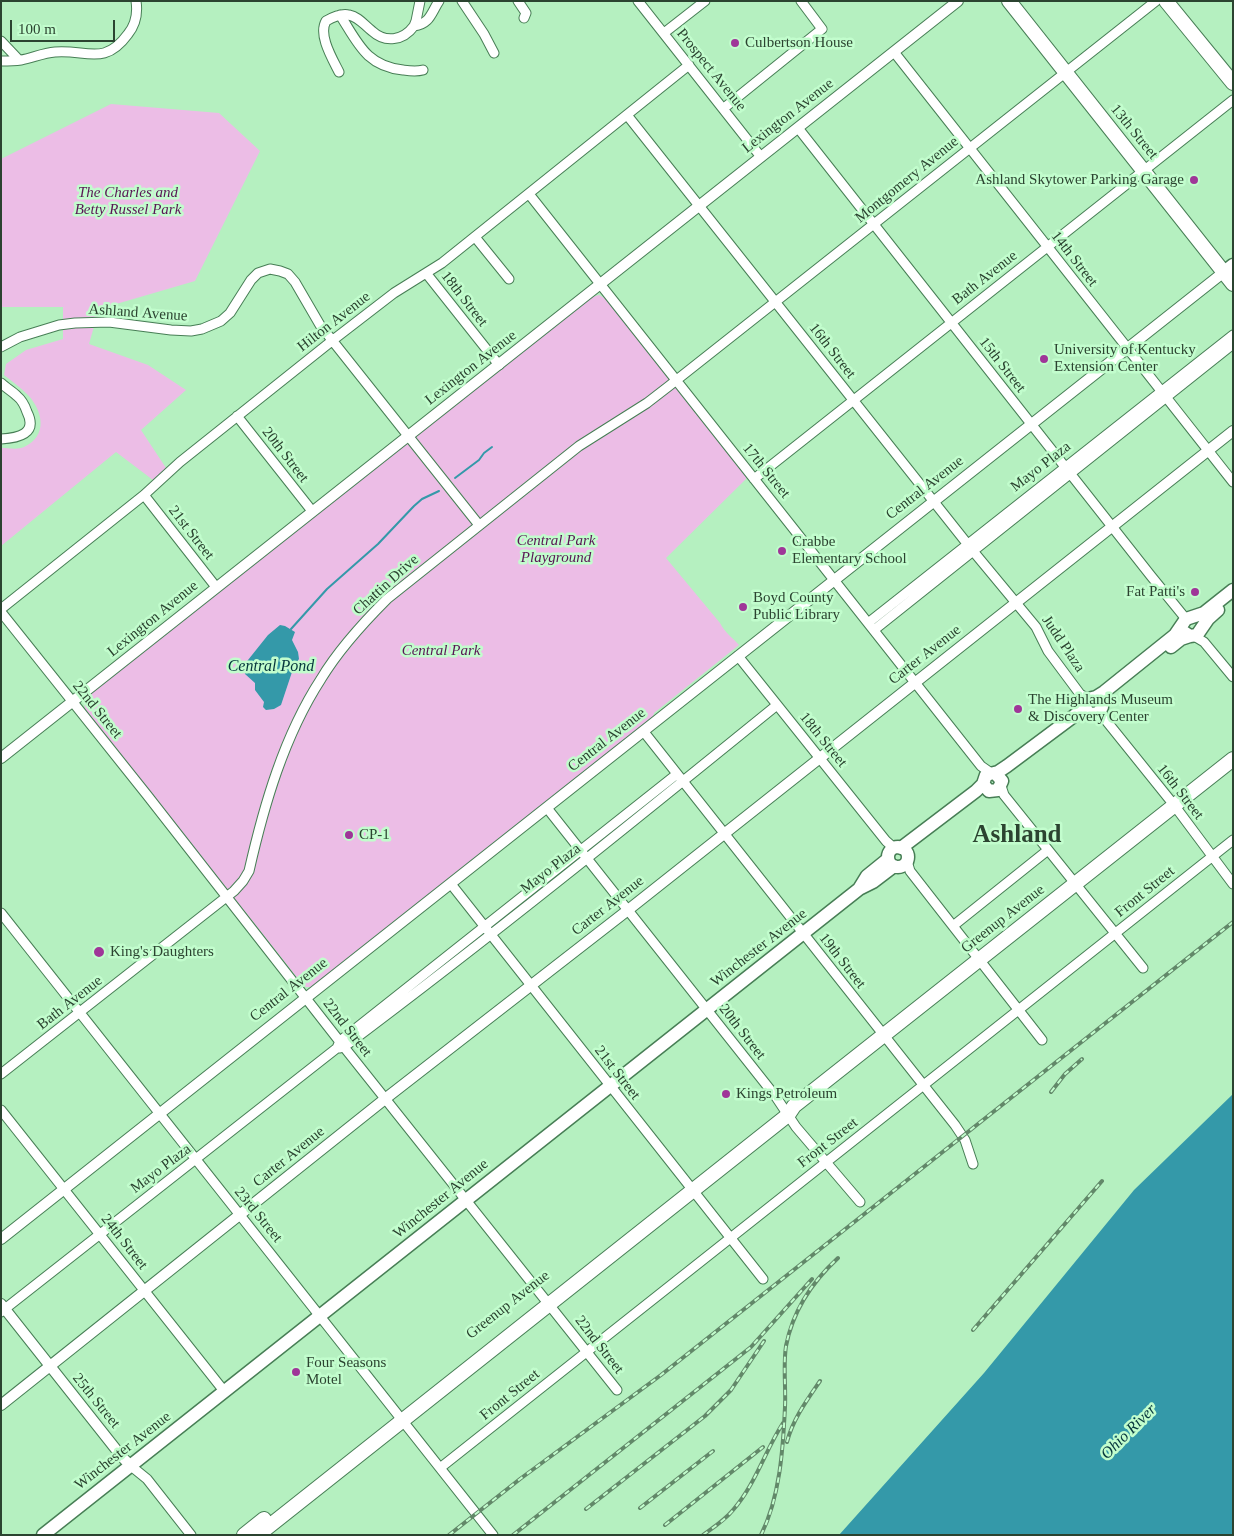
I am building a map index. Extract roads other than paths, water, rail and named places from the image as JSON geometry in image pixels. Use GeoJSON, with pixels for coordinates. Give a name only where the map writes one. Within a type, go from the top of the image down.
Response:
{"type":"FeatureCollection","features":[{"type":"Feature","properties":{"kind":"main road","name":"13th Street"},"geometry":{"type":"LineString","coordinates":[[1009,1],[1144,170],[1228,269],[1233,284]]}},
{"type":"Feature","properties":{"kind":"main road"},"geometry":{"type":"LineString","coordinates":[[1166,1],[1233,83]]}},
{"type":"Feature","properties":{"kind":"main road","name":"Winchester Avenue"},"geometry":{"type":"LineString","coordinates":[[1195,629],[1204,613],[1233,590]]}},
{"type":"Feature","properties":{"kind":"main road","name":"Winchester Avenue"},"geometry":{"type":"LineString","coordinates":[[43,1535],[858,889],[873,882],[898,857],[976,791],[992,782],[1065,723],[1095,708],[1166,643],[1195,629],[1233,597]]}},
{"type":"Feature","properties":{"kind":"main road","name":"Greenup Avenue"},"geometry":{"type":"LineString","coordinates":[[258,1535],[400,1417],[1233,759]]}},
{"type":"Feature","properties":{"kind":"main road","name":"Greenup Avenue"},"geometry":{"type":"LineString","coordinates":[[244,1535],[400,1417]]}},
{"type":"Feature","properties":{"kind":"street"},"geometry":{"type":"LineString","coordinates":[[1,61],[19,60],[53,52],[86,55],[107,53],[123,41],[134,26],[136,1]]}},
{"type":"Feature","properties":{"kind":"street"},"geometry":{"type":"LineString","coordinates":[[339,72],[328,49],[324,26],[326,20],[340,15],[354,17],[380,36],[391,39],[402,37],[414,26],[420,1]]}},
{"type":"Feature","properties":{"kind":"street"},"geometry":{"type":"LineString","coordinates":[[414,26],[421,25],[427,21],[439,1]]}},
{"type":"Feature","properties":{"kind":"street"},"geometry":{"type":"LineString","coordinates":[[462,1],[494,53]]}},
{"type":"Feature","properties":{"kind":"street"},"geometry":{"type":"LineString","coordinates":[[518,1],[526,13],[524,18]]}},
{"type":"Feature","properties":{"kind":"street","name":"Prospect Avenue"},"geometry":{"type":"LineString","coordinates":[[638,1],[761,157]]}},
{"type":"Feature","properties":{"kind":"street"},"geometry":{"type":"LineString","coordinates":[[664,33],[705,1]]}},
{"type":"Feature","properties":{"kind":"street"},"geometry":{"type":"LineString","coordinates":[[724,108],[822,30],[801,1]]}},
{"type":"Feature","properties":{"kind":"street","name":"Lexington Avenue"},"geometry":{"type":"LineString","coordinates":[[1,758],[958,1]]}},
{"type":"Feature","properties":{"kind":"street","name":"Montgomery Avenue"},"geometry":{"type":"LineString","coordinates":[[676,380],[1156,1]]}},
{"type":"Feature","properties":{"kind":"street"},"geometry":{"type":"LineString","coordinates":[[340,15],[365,53],[373,60],[394,69],[423,70]]}},
{"type":"Feature","properties":{"kind":"street"},"geometry":{"type":"LineString","coordinates":[[1,41],[19,60]]}},
{"type":"Feature","properties":{"kind":"street","name":"14th Street"},"geometry":{"type":"LineString","coordinates":[[894,52],[1233,482]]}},
{"type":"Feature","properties":{"kind":"street","name":"Hilton Avenue"},"geometry":{"type":"LineString","coordinates":[[1,610],[144,495],[180,462],[237,416],[394,292],[426,273],[475,237],[689,65]]}},
{"type":"Feature","properties":{"kind":"street","name":"Bath Avenue"},"geometry":{"type":"LineString","coordinates":[[754,479],[1233,100]]}},
{"type":"Feature","properties":{"kind":"street","name":"16th Street"},"geometry":{"type":"LineString","coordinates":[[627,115],[933,502],[1016,603]]}},
{"type":"Feature","properties":{"kind":"street","name":"15th Street"},"geometry":{"type":"LineString","coordinates":[[798,128],[1112,527],[1233,677]]}},
{"type":"Feature","properties":{"kind":"street","name":"17th Street"},"geometry":{"type":"LineString","coordinates":[[529,194],[835,580],[992,782],[1143,968]]}},
{"type":"Feature","properties":{"kind":"street"},"geometry":{"type":"LineString","coordinates":[[475,237],[509,279]]}},
{"type":"Feature","properties":{"kind":"street","name":"Ashland Avenue"},"geometry":{"type":"LineString","coordinates":[[1,347],[20,337],[59,325],[75,323],[109,322],[172,330],[191,331],[202,329],[221,321],[230,313],[251,280],[258,273],[270,268],[288,274],[295,282],[320,324],[479,525]]}},
{"type":"Feature","properties":{"kind":"street","name":"Central Avenue"},"geometry":{"type":"LineString","coordinates":[[1,1239],[1228,269]]}},
{"type":"Feature","properties":{"kind":"street","name":"18th Street"},"geometry":{"type":"LineString","coordinates":[[426,273],[499,365]]}},
{"type":"Feature","properties":{"kind":"street","name":"Mayo Plaza"},"geometry":{"type":"LineString","coordinates":[[1164,394],[1233,335]]}},
{"type":"Feature","properties":{"kind":"street","name":"Mayo Plaza"},"geometry":{"type":"LineString","coordinates":[[871,626],[1164,394],[1233,344]]}},
{"type":"Feature","properties":{"kind":"street","name":"Chattin Drive"},"geometry":{"type":"LineString","coordinates":[[226,897],[240,886],[246,877],[265,808],[290,740],[306,706],[329,667],[358,629],[387,600],[579,446],[647,403],[676,380]]}},
{"type":"Feature","properties":{"kind":"street"},"geometry":{"type":"LineString","coordinates":[[1,383],[23,403],[30,417],[30,423],[25,434],[13,438],[1,438]]}},
{"type":"Feature","properties":{"kind":"street","name":"20th Street"},"geometry":{"type":"LineString","coordinates":[[237,416],[312,511]]}},
{"type":"Feature","properties":{"kind":"street","name":"Carter Avenue"},"geometry":{"type":"LineString","coordinates":[[1,1405],[1233,431]]}},
{"type":"Feature","properties":{"kind":"street","name":"21st Street"},"geometry":{"type":"LineString","coordinates":[[144,495],[216,587]]}},
{"type":"Feature","properties":{"kind":"street","name":"Judd Plaza"},"geometry":{"type":"LineString","coordinates":[[1016,603],[1036,627],[1048,651],[1080,694],[1095,708]]}},
{"type":"Feature","properties":{"kind":"street","name":"22nd Street"},"geometry":{"type":"LineString","coordinates":[[1,610],[306,998],[340,1045],[386,1099],[617,1390]]}},
{"type":"Feature","properties":{"kind":"street","name":"18th Street"},"geometry":{"type":"LineString","coordinates":[[738,656],[1042,1040]]}},
{"type":"Feature","properties":{"kind":"street","name":"Mayo Plaza"},"geometry":{"type":"LineString","coordinates":[[340,1045],[491,934],[777,705]]}},
{"type":"Feature","properties":{"kind":"street","name":"16th Street"},"geometry":{"type":"LineString","coordinates":[[1095,708],[1174,805],[1233,884]]}},
{"type":"Feature","properties":{"kind":"street","name":"19th Street"},"geometry":{"type":"LineString","coordinates":[[644,732],[960,1132],[965,1140],[973,1164]]}},
{"type":"Feature","properties":{"kind":"street","name":"Mayo Plaza"},"geometry":{"type":"LineString","coordinates":[[3,1309],[196,1160],[340,1045],[484,925],[677,774]]}},
{"type":"Feature","properties":{"kind":"street","name":"20th Street"},"geometry":{"type":"LineString","coordinates":[[547,808],[788,1110],[826,1162],[860,1202]]}},
{"type":"Feature","properties":{"kind":"street","name":"Front Street"},"geometry":{"type":"LineString","coordinates":[[440,1468],[1233,840]]}},
{"type":"Feature","properties":{"kind":"street"},"geometry":{"type":"LineString","coordinates":[[953,926],[1048,850]]}},
{"type":"Feature","properties":{"kind":"street","name":"21st Street"},"geometry":{"type":"LineString","coordinates":[[451,884],[763,1279]]}},
{"type":"Feature","properties":{"kind":"street","name":"Bath Avenue"},"geometry":{"type":"LineString","coordinates":[[1,1074],[226,897]]}},
{"type":"Feature","properties":{"kind":"street","name":"23rd Street"},"geometry":{"type":"LineString","coordinates":[[1,914],[493,1535]]}},
{"type":"Feature","properties":{"kind":"street","name":"24th Street"},"geometry":{"type":"LineString","coordinates":[[1,1110],[224,1391]]}},
{"type":"Feature","properties":{"kind":"street","name":"25th Street"},"geometry":{"type":"LineString","coordinates":[[3,1309],[122,1457],[147,1479],[191,1535]]}},
{"type":"Feature","properties":{"kind":"water","name":"Central Pond"},"geometry":{"type":"Polygon","coordinates":[[[280,625],[295,632],[292,640],[299,659],[294,666],[281,705],[274,709],[266,710],[263,707],[264,702],[255,690],[255,683],[245,674],[244,665],[268,635],[280,625]]]}},
{"type":"Feature","properties":{"kind":"water","name":"Ohio River"},"geometry":{"type":"Polygon","coordinates":[[[1233,1094],[1233,1535],[839,1535],[984,1373],[1134,1190],[1233,1094]]]}},
{"type":"Feature","properties":{"kind":"waterway"},"geometry":{"type":"LineString","coordinates":[[455,478],[479,460],[492,447]]}},
{"type":"Feature","properties":{"kind":"waterway"},"geometry":{"type":"LineString","coordinates":[[291,629],[327,589],[378,544],[414,506],[422,499],[439,491]]}},
{"type":"Feature","properties":{"kind":"railway"},"geometry":{"type":"LineString","coordinates":[[449,1535],[520,1479],[661,1375],[1233,922]]}},
{"type":"Feature","properties":{"kind":"railway"},"geometry":{"type":"LineString","coordinates":[[1051,1092],[1065,1074],[1082,1059]]}},
{"type":"Feature","properties":{"kind":"railway"},"geometry":{"type":"LineString","coordinates":[[973,1330],[1102,1181]]}},
{"type":"Feature","properties":{"kind":"railway"},"geometry":{"type":"LineString","coordinates":[[761,1535],[772,1505],[779,1472],[785,1407],[785,1354],[789,1333],[793,1320],[812,1287],[838,1258]]}},
{"type":"Feature","properties":{"kind":"railway"},"geometry":{"type":"LineString","coordinates":[[513,1535],[751,1347],[812,1279]]}},
{"type":"Feature","properties":{"kind":"railway"},"geometry":{"type":"LineString","coordinates":[[586,1509],[705,1416],[731,1390],[764,1341]]}},
{"type":"Feature","properties":{"kind":"railway"},"geometry":{"type":"LineString","coordinates":[[787,1442],[805,1403],[820,1381]]}},
{"type":"Feature","properties":{"kind":"railway"},"geometry":{"type":"LineString","coordinates":[[703,1535],[726,1517],[741,1500],[783,1423]]}},
{"type":"Feature","properties":{"kind":"railway"},"geometry":{"type":"LineString","coordinates":[[665,1525],[763,1447]]}},
{"type":"Feature","properties":{"kind":"railway"},"geometry":{"type":"LineString","coordinates":[[640,1508],[713,1451]]}},
{"type":"Feature","properties":{"kind":"place","name":"Culbertson House"},"geometry":{"type":"Point","coordinates":[735,43]}},
{"type":"Feature","properties":{"kind":"place","name":"Ashland Skytower Parking Garage"},"geometry":{"type":"Point","coordinates":[1194,180]}},
{"type":"Feature","properties":{"kind":"place","name":"University of Kentucky Extension Center"},"geometry":{"type":"Point","coordinates":[1044,359]}},
{"type":"Feature","properties":{"kind":"place","name":"Crabbe Elementary School"},"geometry":{"type":"Point","coordinates":[782,551]}},
{"type":"Feature","properties":{"kind":"place","name":"Fat Patti's"},"geometry":{"type":"Point","coordinates":[1195,592]}},
{"type":"Feature","properties":{"kind":"place","name":"Boyd County Public Library"},"geometry":{"type":"Point","coordinates":[743,607]}},
{"type":"Feature","properties":{"kind":"place","name":"The Highlands Museum & Discovery Center"},"geometry":{"type":"Point","coordinates":[1018,709]}},
{"type":"Feature","properties":{"kind":"place","name":"CP-1"},"geometry":{"type":"Point","coordinates":[349,835]}},
{"type":"Feature","properties":{"kind":"place","name":"King's Daughters"},"geometry":{"type":"Point","coordinates":[99,952]}},
{"type":"Feature","properties":{"kind":"place","name":"Kings Petroleum"},"geometry":{"type":"Point","coordinates":[726,1094]}},
{"type":"Feature","properties":{"kind":"place","name":"Four Seasons Motel"},"geometry":{"type":"Point","coordinates":[296,1372]}},
{"type":"Feature","properties":{"kind":"district","name":"Ashland"},"geometry":{"type":"Point","coordinates":[1017,836]}},
{"type":"Feature","properties":{"kind":"park label","name":"The Charles and Betty Russel Park"},"geometry":{"type":"Point","coordinates":[128,202]}},
{"type":"Feature","properties":{"kind":"park label","name":"Central Park Playground"},"geometry":{"type":"Point","coordinates":[556,550]}},
{"type":"Feature","properties":{"kind":"park label","name":"Central Park"},"geometry":{"type":"Point","coordinates":[441,651]}}]}
